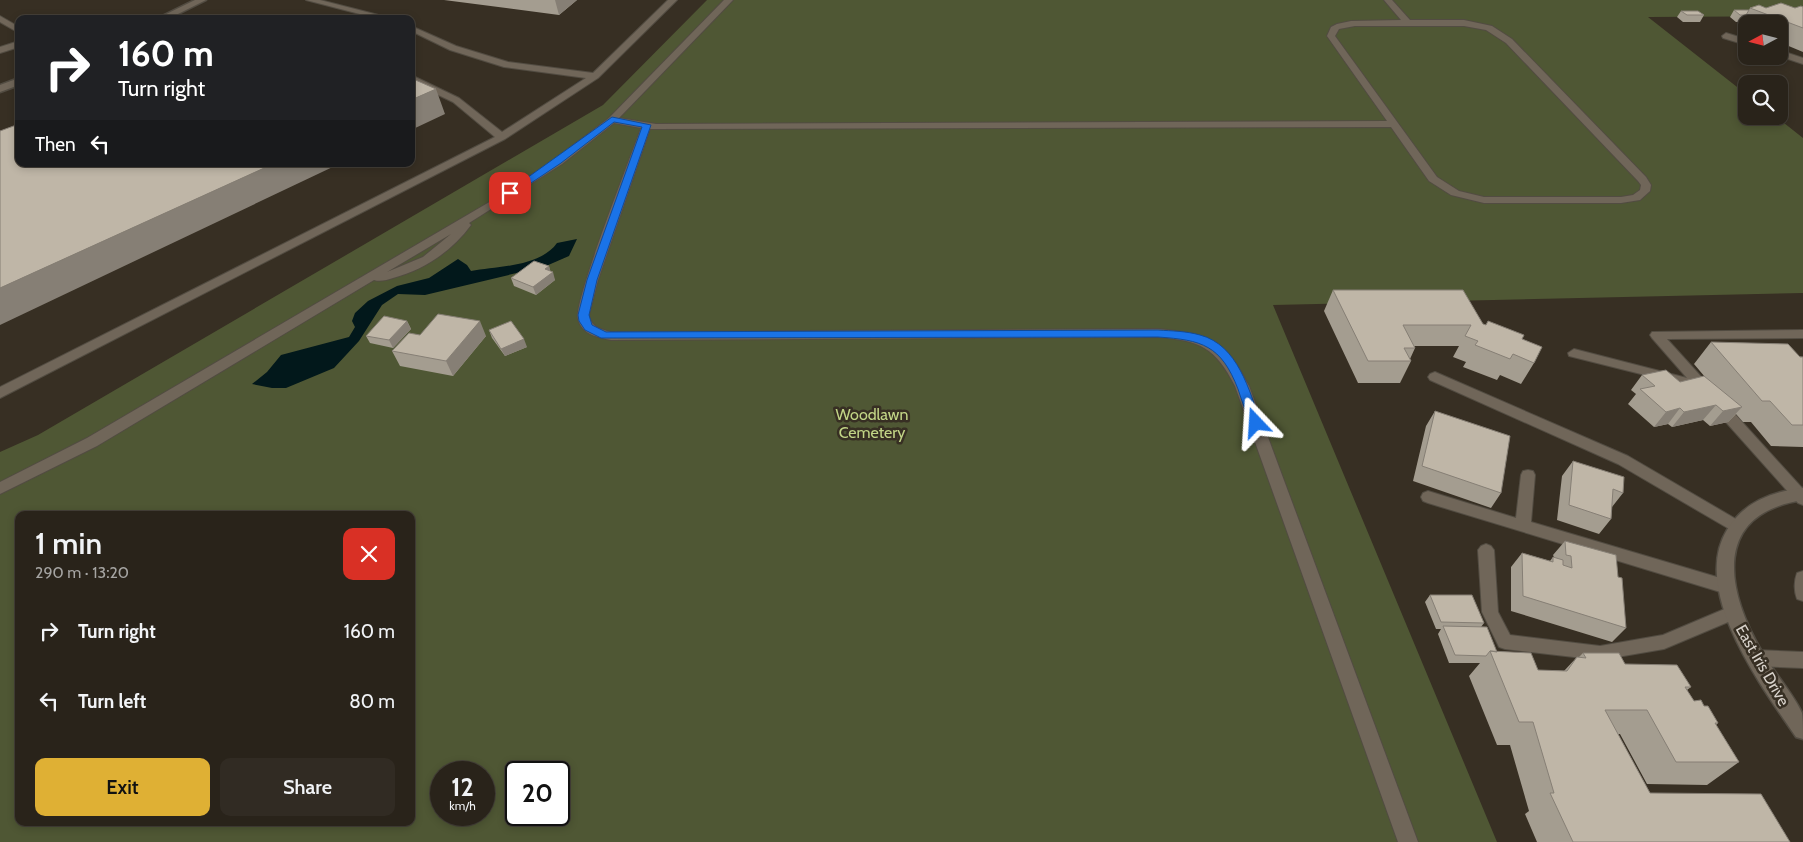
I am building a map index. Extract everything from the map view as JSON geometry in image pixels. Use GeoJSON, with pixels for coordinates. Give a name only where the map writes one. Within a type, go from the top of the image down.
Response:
{"type":"FeatureCollection","features":[{"type":"Feature","properties":{"kind":"street"},"geometry":{"type":"LineString","coordinates":[[169,15],[202,0]]}},
{"type":"Feature","properties":{"kind":"street"},"geometry":{"type":"LineString","coordinates":[[0,89],[15,83]]}},
{"type":"Feature","properties":{"kind":"street","name":"East Iris Drive"},"geometry":{"type":"LineString","coordinates":[[1801,496],[1778,498],[1759,506],[1736,526],[1726,549],[1727,587],[1734,612],[1756,658],[1803,730]]}},
{"type":"Feature","properties":{"kind":"lane"},"geometry":{"type":"LineString","coordinates":[[310,0],[373,15]]}},
{"type":"Feature","properties":{"kind":"lane"},"geometry":{"type":"LineString","coordinates":[[0,393],[502,137],[595,76],[673,0]]}},
{"type":"Feature","properties":{"kind":"lane"},"geometry":{"type":"LineString","coordinates":[[0,488],[85,446],[364,282],[558,162],[612,120],[729,0]]}},
{"type":"Feature","properties":{"kind":"lane"},"geometry":{"type":"LineString","coordinates":[[1388,0],[1407,22]]}},
{"type":"Feature","properties":{"kind":"lane"},"geometry":{"type":"LineString","coordinates":[[0,18],[15,28]]}},
{"type":"Feature","properties":{"kind":"lane"},"geometry":{"type":"LineString","coordinates":[[1407,22],[1464,23],[1490,28],[1500,33],[1642,178],[1646,188],[1641,196],[1621,200],[1484,200],[1464,196],[1447,189],[1434,179],[1331,33],[1336,27],[1349,23],[1407,22]]}},
{"type":"Feature","properties":{"kind":"lane"},"geometry":{"type":"LineString","coordinates":[[415,30],[453,48],[506,65],[595,76]]}},
{"type":"Feature","properties":{"kind":"lane"},"geometry":{"type":"LineString","coordinates":[[1726,36],[1738,40]]}},
{"type":"Feature","properties":{"kind":"lane"},"geometry":{"type":"LineString","coordinates":[[0,50],[15,45]]}},
{"type":"Feature","properties":{"kind":"lane"},"geometry":{"type":"LineString","coordinates":[[1788,56],[1803,61]]}},
{"type":"Feature","properties":{"kind":"lane"},"geometry":{"type":"LineString","coordinates":[[415,80],[456,100],[502,137]]}},
{"type":"Feature","properties":{"kind":"lane"},"geometry":{"type":"LineString","coordinates":[[612,120],[647,125],[1395,124]]}},
{"type":"Feature","properties":{"kind":"lane"},"geometry":{"type":"LineString","coordinates":[[647,125],[592,280],[584,321],[588,328],[597,333],[611,336],[1158,334],[1199,338],[1221,351],[1231,362],[1242,386],[1408,842]]}},
{"type":"Feature","properties":{"kind":"lane"},"geometry":{"type":"LineString","coordinates":[[1801,496],[1656,335],[1803,334]]}},
{"type":"Feature","properties":{"kind":"lane"},"geometry":{"type":"LineString","coordinates":[[1574,353],[1668,376],[1704,390]]}},
{"type":"Feature","properties":{"kind":"lane"},"geometry":{"type":"LineString","coordinates":[[1435,377],[1622,460],[1736,526]]}},
{"type":"Feature","properties":{"kind":"lane"},"geometry":{"type":"LineString","coordinates":[[1524,526],[1528,476]]}},
{"type":"Feature","properties":{"kind":"lane"},"geometry":{"type":"LineString","coordinates":[[1428,497],[1727,587]]}},
{"type":"Feature","properties":{"kind":"lane"},"geometry":{"type":"LineString","coordinates":[[1486,550],[1490,612],[1505,642],[1600,653],[1609,652],[1664,642],[1734,612]]}},
{"type":"Feature","properties":{"kind":"lane"},"geometry":{"type":"LineString","coordinates":[[1803,578],[1803,594]]}},
{"type":"Feature","properties":{"kind":"lane"},"geometry":{"type":"LineString","coordinates":[[1756,658],[1803,660]]}},
{"type":"Feature","properties":{"kind":"green space","name":"Woodlawn Cemetery"},"geometry":{"type":"Polygon","coordinates":[[[707,0],[1803,0],[1803,16],[1648,17],[1738,88],[1738,125],[1786,125],[1803,138],[1803,293],[1273,305],[1497,842],[0,842],[0,452],[38,435],[603,105],[707,0]]]}},
{"type":"Feature","properties":{"kind":"water"},"geometry":{"type":"Polygon","coordinates":[[[577,239],[569,256],[546,266],[425,295],[398,294],[382,305],[359,341],[334,368],[286,388],[272,388],[252,384],[267,372],[281,355],[349,337],[355,327],[352,321],[355,313],[368,301],[397,286],[429,278],[458,259],[467,265],[471,271],[518,264],[540,257],[550,251],[557,243],[577,239]]]}},
{"type":"Feature","properties":{"kind":"building"},"geometry":{"type":"Polygon","coordinates":[[[1781,3],[1795,8],[1803,7],[1803,28],[1788,22],[1788,15],[1769,15],[1750,8],[1759,5],[1766,8],[1781,3]]]}},
{"type":"Feature","properties":{"kind":"building"},"geometry":{"type":"Polygon","coordinates":[[[1734,10],[1749,10],[1746,15],[1740,15],[1734,10]]]}},
{"type":"Feature","properties":{"kind":"building"},"geometry":{"type":"Polygon","coordinates":[[[1681,11],[1698,11],[1704,15],[1687,15],[1681,11]]]}},
{"type":"Feature","properties":{"kind":"building"},"geometry":{"type":"Polygon","coordinates":[[[415,80],[436,89],[415,98],[415,80]]]}},
{"type":"Feature","properties":{"kind":"building"},"geometry":{"type":"Polygon","coordinates":[[[15,125],[15,167],[266,167],[0,288],[0,131],[15,125]]]}},
{"type":"Feature","properties":{"kind":"building"},"geometry":{"type":"Polygon","coordinates":[[[534,261],[549,266],[545,269],[553,272],[533,287],[511,278],[534,261]]]}},
{"type":"Feature","properties":{"kind":"building"},"geometry":{"type":"Polygon","coordinates":[[[1333,290],[1463,290],[1483,324],[1486,325],[1488,321],[1524,335],[1522,339],[1542,347],[1534,363],[1513,354],[1510,359],[1475,345],[1478,341],[1465,336],[1471,325],[1403,325],[1415,348],[1404,348],[1411,361],[1368,361],[1333,290]]]}},
{"type":"Feature","properties":{"kind":"building"},"geometry":{"type":"Polygon","coordinates":[[[438,314],[480,321],[446,361],[392,351],[409,333],[420,335],[438,314]]]}},
{"type":"Feature","properties":{"kind":"building"},"geometry":{"type":"Polygon","coordinates":[[[384,316],[407,321],[389,340],[366,336],[384,316]]]}},
{"type":"Feature","properties":{"kind":"building"},"geometry":{"type":"Polygon","coordinates":[[[511,321],[524,339],[501,349],[489,330],[511,321]]]}},
{"type":"Feature","properties":{"kind":"building"},"geometry":{"type":"Polygon","coordinates":[[[1711,342],[1788,344],[1800,357],[1803,357],[1803,425],[1792,425],[1770,401],[1762,401],[1711,342]]]}},
{"type":"Feature","properties":{"kind":"building"},"geometry":{"type":"Polygon","coordinates":[[[1666,370],[1680,382],[1704,376],[1742,407],[1723,411],[1716,405],[1684,412],[1680,408],[1666,412],[1640,389],[1655,386],[1642,375],[1666,370]]]}},
{"type":"Feature","properties":{"kind":"building"},"geometry":{"type":"Polygon","coordinates":[[[1435,411],[1510,436],[1501,493],[1422,466],[1435,411]]]}},
{"type":"Feature","properties":{"kind":"building"},"geometry":{"type":"Polygon","coordinates":[[[1573,461],[1624,477],[1623,493],[1613,489],[1611,519],[1569,505],[1573,461]]]}},
{"type":"Feature","properties":{"kind":"building"},"geometry":{"type":"Polygon","coordinates":[[[1565,541],[1616,555],[1618,577],[1622,578],[1626,628],[1523,596],[1522,553],[1553,562],[1553,557],[1563,560],[1563,565],[1572,568],[1571,556],[1566,555],[1565,541]]]}},
{"type":"Feature","properties":{"kind":"building"},"geometry":{"type":"Polygon","coordinates":[[[1430,595],[1472,595],[1484,623],[1441,622],[1430,595]]]}},
{"type":"Feature","properties":{"kind":"building"},"geometry":{"type":"Polygon","coordinates":[[[1443,626],[1487,627],[1497,652],[1490,651],[1486,656],[1455,655],[1443,626]]]}},
{"type":"Feature","properties":{"kind":"building"},"geometry":{"type":"Polygon","coordinates":[[[1490,651],[1531,653],[1538,670],[1567,671],[1577,657],[1586,658],[1583,653],[1619,653],[1625,664],[1677,665],[1691,687],[1685,687],[1694,701],[1701,700],[1704,706],[1708,706],[1718,723],[1715,723],[1739,762],[1676,762],[1647,710],[1605,710],[1650,793],[1761,794],[1790,842],[1573,842],[1550,793],[1554,793],[1533,722],[1519,722],[1490,651]]]}},
{"type":"Feature","properties":{"kind":"route"},"geometry":{"type":"LineString","coordinates":[[510,193],[558,162],[612,120],[647,125],[592,280],[584,321],[588,328],[597,333],[611,336],[1184,335],[1199,338],[1211,344],[1227,357],[1242,386],[1256,423]]}}]}
